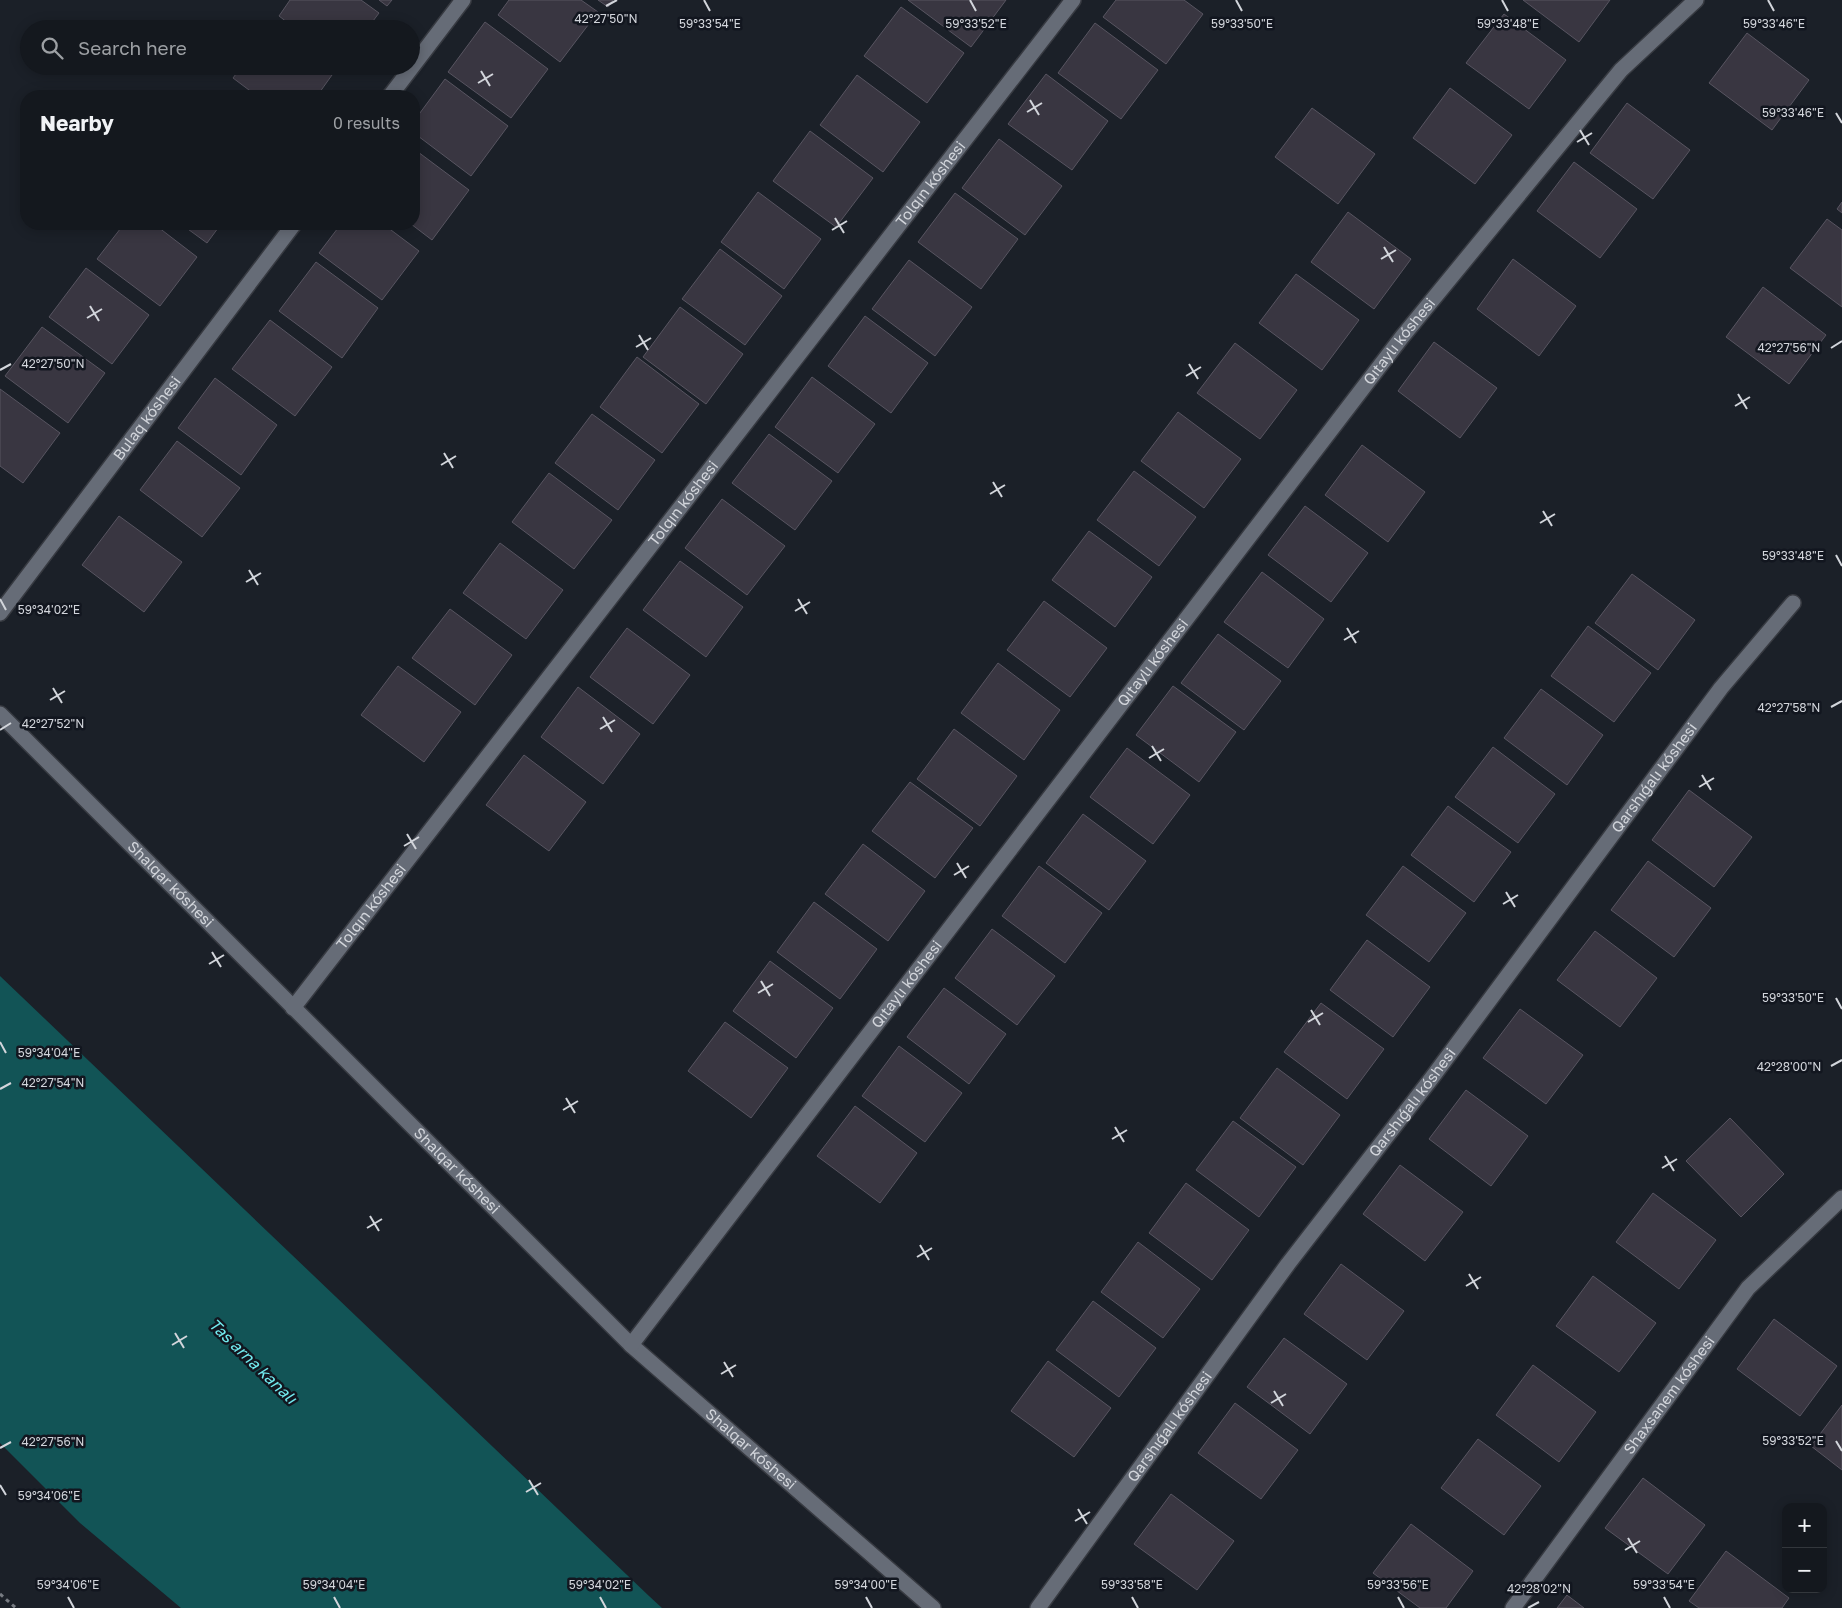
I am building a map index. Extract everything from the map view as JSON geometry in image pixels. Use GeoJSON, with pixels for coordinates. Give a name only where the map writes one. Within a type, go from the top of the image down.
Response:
{"type":"FeatureCollection","features":[{"type":"Feature","properties":{"kind":"street"},"geometry":{"type":"LineString","coordinates":[[420,57],[463,0]]}},
{"type":"Feature","properties":{"kind":"street","name":"Tolqın kóshesi"},"geometry":{"type":"LineString","coordinates":[[293,1008],[1073,0]]}},
{"type":"Feature","properties":{"kind":"street","name":"Qıtaylı kóshesi"},"geometry":{"type":"LineString","coordinates":[[631,1345],[1402,337],[1621,70],[1696,0]]}},
{"type":"Feature","properties":{"kind":"street"},"geometry":{"type":"LineString","coordinates":[[395,90],[406,75]]}},
{"type":"Feature","properties":{"kind":"street","name":"Bulaq kóshesi"},"geometry":{"type":"LineString","coordinates":[[0,613],[289,230]]}},
{"type":"Feature","properties":{"kind":"street","name":"Qarshıǵalı kóshesi"},"geometry":{"type":"LineString","coordinates":[[1038,1608],[1288,1264],[1437,1071],[1721,688],[1793,603]]}},
{"type":"Feature","properties":{"kind":"street","name":"Shalqar kóshesi"},"geometry":{"type":"LineString","coordinates":[[0,714],[631,1345],[933,1608]]}},
{"type":"Feature","properties":{"kind":"street","name":"Shaxsanem kóshesi"},"geometry":{"type":"LineString","coordinates":[[1513,1608],[1748,1288],[1842,1198]]}},
{"type":"Feature","properties":{"kind":"path"},"geometry":{"type":"LineString","coordinates":[[0,1594],[16,1608]]}},
{"type":"Feature","properties":{"kind":"water","name":"Tas arna kanalı"},"geometry":{"type":"Polygon","coordinates":[[[0,976],[662,1608],[181,1608],[80,1523],[0,1443],[0,976]]]}},
{"type":"Feature","properties":{"kind":"building"},"geometry":{"type":"Polygon","coordinates":[[[290,0],[361,0],[379,13],[374,20],[284,20],[279,16],[290,0]]]}},
{"type":"Feature","properties":{"kind":"building"},"geometry":{"type":"Polygon","coordinates":[[[379,0],[392,0],[387,6],[379,0]]]}},
{"type":"Feature","properties":{"kind":"building"},"geometry":{"type":"Polygon","coordinates":[[[509,0],[581,0],[598,12],[560,62],[498,15],[509,0]]]}},
{"type":"Feature","properties":{"kind":"building"},"geometry":{"type":"Polygon","coordinates":[[[598,0],[613,0],[608,7],[598,0]]]}},
{"type":"Feature","properties":{"kind":"building"},"geometry":{"type":"Polygon","coordinates":[[[908,0],[1006,0],[971,47],[908,0]]]}},
{"type":"Feature","properties":{"kind":"building"},"geometry":{"type":"Polygon","coordinates":[[[1116,0],[1184,0],[1203,14],[1166,64],[1103,17],[1116,0]]]}},
{"type":"Feature","properties":{"kind":"building"},"geometry":{"type":"Polygon","coordinates":[[[1523,0],[1610,0],[1579,42],[1523,0]]]}},
{"type":"Feature","properties":{"kind":"building"},"geometry":{"type":"Polygon","coordinates":[[[901,7],[964,53],[927,103],[864,56],[901,7]]]}},
{"type":"Feature","properties":{"kind":"building"},"geometry":{"type":"Polygon","coordinates":[[[1504,14],[1566,60],[1529,109],[1466,63],[1504,14]]]}},
{"type":"Feature","properties":{"kind":"building"},"geometry":{"type":"Polygon","coordinates":[[[485,22],[548,69],[511,118],[448,72],[485,22]]]}},
{"type":"Feature","properties":{"kind":"building"},"geometry":{"type":"Polygon","coordinates":[[[1095,23],[1158,70],[1121,119],[1058,73],[1095,23]]]}},
{"type":"Feature","properties":{"kind":"building"},"geometry":{"type":"Polygon","coordinates":[[[1747,33],[1809,80],[1772,130],[1709,83],[1747,33]]]}},
{"type":"Feature","properties":{"kind":"building"},"geometry":{"type":"Polygon","coordinates":[[[1046,74],[1108,121],[1072,170],[1008,124],[1046,74]]]}},
{"type":"Feature","properties":{"kind":"building"},"geometry":{"type":"Polygon","coordinates":[[[235,75],[332,75],[321,90],[249,90],[233,78],[235,75]]]}},
{"type":"Feature","properties":{"kind":"building"},"geometry":{"type":"Polygon","coordinates":[[[857,75],[920,122],[883,172],[820,125],[857,75]]]}},
{"type":"Feature","properties":{"kind":"building"},"geometry":{"type":"Polygon","coordinates":[[[445,79],[508,126],[471,176],[420,138],[420,113],[445,79]]]}},
{"type":"Feature","properties":{"kind":"building"},"geometry":{"type":"Polygon","coordinates":[[[1450,88],[1512,135],[1475,184],[1413,138],[1450,88]]]}},
{"type":"Feature","properties":{"kind":"building"},"geometry":{"type":"Polygon","coordinates":[[[1627,103],[1690,150],[1653,199],[1590,153],[1627,103]]]}},
{"type":"Feature","properties":{"kind":"building"},"geometry":{"type":"Polygon","coordinates":[[[1312,108],[1375,154],[1338,204],[1275,157],[1312,108]]]}},
{"type":"Feature","properties":{"kind":"building"},"geometry":{"type":"Polygon","coordinates":[[[810,131],[873,178],[836,227],[773,181],[810,131]]]}},
{"type":"Feature","properties":{"kind":"building"},"geometry":{"type":"Polygon","coordinates":[[[999,139],[1062,186],[1025,235],[962,188],[999,139]]]}},
{"type":"Feature","properties":{"kind":"building"},"geometry":{"type":"Polygon","coordinates":[[[420,153],[469,190],[432,240],[419,230],[420,153]]]}},
{"type":"Feature","properties":{"kind":"building"},"geometry":{"type":"Polygon","coordinates":[[[1574,162],[1637,209],[1600,258],[1537,211],[1574,162]]]}},
{"type":"Feature","properties":{"kind":"building"},"geometry":{"type":"Polygon","coordinates":[[[758,192],[821,239],[784,289],[721,242],[758,192]]]}},
{"type":"Feature","properties":{"kind":"building"},"geometry":{"type":"Polygon","coordinates":[[[955,193],[1018,239],[981,289],[918,242],[955,193]]]}},
{"type":"Feature","properties":{"kind":"building"},"geometry":{"type":"Polygon","coordinates":[[[1842,202],[1842,213],[1837,209],[1842,202]]]}},
{"type":"Feature","properties":{"kind":"building"},"geometry":{"type":"Polygon","coordinates":[[[1348,212],[1411,259],[1374,309],[1311,262],[1348,212]]]}},
{"type":"Feature","properties":{"kind":"building"},"geometry":{"type":"Polygon","coordinates":[[[1827,219],[1842,230],[1842,307],[1790,268],[1827,219]]]}},
{"type":"Feature","properties":{"kind":"building"},"geometry":{"type":"Polygon","coordinates":[[[119,230],[162,230],[197,257],[160,306],[97,259],[119,230]]]}},
{"type":"Feature","properties":{"kind":"building"},"geometry":{"type":"Polygon","coordinates":[[[189,230],[217,230],[207,243],[189,230]]]}},
{"type":"Feature","properties":{"kind":"building"},"geometry":{"type":"Polygon","coordinates":[[[336,230],[391,230],[419,251],[382,300],[319,253],[336,230]]]}},
{"type":"Feature","properties":{"kind":"building"},"geometry":{"type":"Polygon","coordinates":[[[720,249],[782,296],[745,345],[682,299],[720,249]]]}},
{"type":"Feature","properties":{"kind":"building"},"geometry":{"type":"Polygon","coordinates":[[[1513,259],[1576,306],[1539,356],[1477,309],[1513,259]]]}},
{"type":"Feature","properties":{"kind":"building"},"geometry":{"type":"Polygon","coordinates":[[[909,260],[972,307],[935,356],[872,309],[909,260]]]}},
{"type":"Feature","properties":{"kind":"building"},"geometry":{"type":"Polygon","coordinates":[[[316,262],[378,308],[342,358],[279,311],[316,262]]]}},
{"type":"Feature","properties":{"kind":"building"},"geometry":{"type":"Polygon","coordinates":[[[86,268],[149,315],[112,364],[49,317],[86,268]]]}},
{"type":"Feature","properties":{"kind":"building"},"geometry":{"type":"Polygon","coordinates":[[[1296,274],[1359,320],[1322,370],[1259,323],[1296,274]]]}},
{"type":"Feature","properties":{"kind":"building"},"geometry":{"type":"Polygon","coordinates":[[[1763,287],[1826,335],[1789,384],[1726,337],[1763,287]]]}},
{"type":"Feature","properties":{"kind":"building"},"geometry":{"type":"Polygon","coordinates":[[[680,307],[743,354],[706,404],[643,357],[680,307]]]}},
{"type":"Feature","properties":{"kind":"building"},"geometry":{"type":"Polygon","coordinates":[[[865,316],[928,363],[891,413],[828,366],[865,316]]]}},
{"type":"Feature","properties":{"kind":"building"},"geometry":{"type":"Polygon","coordinates":[[[270,320],[332,367],[295,416],[232,369],[270,320]]]}},
{"type":"Feature","properties":{"kind":"building"},"geometry":{"type":"Polygon","coordinates":[[[42,327],[105,373],[68,423],[5,376],[42,327]]]}},
{"type":"Feature","properties":{"kind":"building"},"geometry":{"type":"Polygon","coordinates":[[[1434,342],[1497,388],[1460,438],[1398,391],[1434,342]]]}},
{"type":"Feature","properties":{"kind":"building"},"geometry":{"type":"Polygon","coordinates":[[[1235,343],[1297,390],[1260,439],[1197,393],[1235,343]]]}},
{"type":"Feature","properties":{"kind":"building"},"geometry":{"type":"Polygon","coordinates":[[[637,357],[699,404],[662,453],[600,407],[637,357]]]}},
{"type":"Feature","properties":{"kind":"building"},"geometry":{"type":"Polygon","coordinates":[[[812,377],[875,424],[838,473],[775,427],[812,377]]]}},
{"type":"Feature","properties":{"kind":"building"},"geometry":{"type":"Polygon","coordinates":[[[215,378],[277,425],[241,475],[178,428],[215,378]]]}},
{"type":"Feature","properties":{"kind":"building"},"geometry":{"type":"Polygon","coordinates":[[[0,389],[60,433],[23,483],[0,466],[0,389]]]}},
{"type":"Feature","properties":{"kind":"building"},"geometry":{"type":"Polygon","coordinates":[[[1178,412],[1241,459],[1204,508],[1141,461],[1178,412]]]}},
{"type":"Feature","properties":{"kind":"building"},"geometry":{"type":"Polygon","coordinates":[[[592,414],[655,460],[618,510],[555,463],[592,414]]]}},
{"type":"Feature","properties":{"kind":"building"},"geometry":{"type":"Polygon","coordinates":[[[769,434],[832,481],[795,530],[732,483],[769,434]]]}},
{"type":"Feature","properties":{"kind":"building"},"geometry":{"type":"Polygon","coordinates":[[[177,441],[240,488],[202,537],[140,490],[177,441]]]}},
{"type":"Feature","properties":{"kind":"building"},"geometry":{"type":"Polygon","coordinates":[[[1362,445],[1425,492],[1388,542],[1325,495],[1362,445]]]}},
{"type":"Feature","properties":{"kind":"building"},"geometry":{"type":"Polygon","coordinates":[[[1134,471],[1196,517],[1159,566],[1097,520],[1134,471]]]}},
{"type":"Feature","properties":{"kind":"building"},"geometry":{"type":"Polygon","coordinates":[[[549,473],[612,520],[574,569],[512,522],[549,473]]]}},
{"type":"Feature","properties":{"kind":"building"},"geometry":{"type":"Polygon","coordinates":[[[722,499],[785,546],[747,595],[685,548],[722,499]]]}},
{"type":"Feature","properties":{"kind":"building"},"geometry":{"type":"Polygon","coordinates":[[[1305,506],[1368,553],[1331,602],[1268,555],[1305,506]]]}},
{"type":"Feature","properties":{"kind":"building"},"geometry":{"type":"Polygon","coordinates":[[[119,516],[182,562],[144,612],[82,565],[119,516]]]}},
{"type":"Feature","properties":{"kind":"building"},"geometry":{"type":"Polygon","coordinates":[[[1089,531],[1152,577],[1115,627],[1052,580],[1089,531]]]}},
{"type":"Feature","properties":{"kind":"building"},"geometry":{"type":"Polygon","coordinates":[[[500,543],[563,590],[526,639],[463,593],[500,543]]]}},
{"type":"Feature","properties":{"kind":"building"},"geometry":{"type":"Polygon","coordinates":[[[680,561],[743,607],[706,657],[643,610],[680,561]]]}},
{"type":"Feature","properties":{"kind":"building"},"geometry":{"type":"Polygon","coordinates":[[[1262,572],[1324,619],[1288,668],[1224,622],[1262,572]]]}},
{"type":"Feature","properties":{"kind":"building"},"geometry":{"type":"Polygon","coordinates":[[[1632,574],[1695,620],[1658,670],[1595,623],[1632,574]]]}},
{"type":"Feature","properties":{"kind":"building"},"geometry":{"type":"Polygon","coordinates":[[[1044,601],[1107,648],[1070,697],[1007,650],[1044,601]]]}},
{"type":"Feature","properties":{"kind":"building"},"geometry":{"type":"Polygon","coordinates":[[[450,609],[512,655],[475,705],[412,658],[450,609]]]}},
{"type":"Feature","properties":{"kind":"building"},"geometry":{"type":"Polygon","coordinates":[[[1588,626],[1651,673],[1614,722],[1551,676],[1588,626]]]}},
{"type":"Feature","properties":{"kind":"building"},"geometry":{"type":"Polygon","coordinates":[[[627,628],[690,675],[653,724],[590,677],[627,628]]]}},
{"type":"Feature","properties":{"kind":"building"},"geometry":{"type":"Polygon","coordinates":[[[1218,634],[1281,681],[1244,730],[1181,683],[1218,634]]]}},
{"type":"Feature","properties":{"kind":"building"},"geometry":{"type":"Polygon","coordinates":[[[998,663],[1060,710],[1024,760],[961,713],[998,663]]]}},
{"type":"Feature","properties":{"kind":"building"},"geometry":{"type":"Polygon","coordinates":[[[398,666],[461,712],[424,762],[361,715],[398,666]]]}},
{"type":"Feature","properties":{"kind":"building"},"geometry":{"type":"Polygon","coordinates":[[[1173,686],[1236,732],[1199,782],[1136,735],[1173,686]]]}},
{"type":"Feature","properties":{"kind":"building"},"geometry":{"type":"Polygon","coordinates":[[[578,687],[640,734],[603,784],[541,737],[578,687]]]}},
{"type":"Feature","properties":{"kind":"building"},"geometry":{"type":"Polygon","coordinates":[[[1541,689],[1603,735],[1567,785],[1504,738],[1541,689]]]}},
{"type":"Feature","properties":{"kind":"building"},"geometry":{"type":"Polygon","coordinates":[[[954,729],[1017,776],[980,826],[917,779],[954,729]]]}},
{"type":"Feature","properties":{"kind":"building"},"geometry":{"type":"Polygon","coordinates":[[[1493,747],[1555,794],[1518,843],[1455,797],[1493,747]]]}},
{"type":"Feature","properties":{"kind":"building"},"geometry":{"type":"Polygon","coordinates":[[[1127,748],[1190,795],[1153,844],[1090,797],[1127,748]]]}},
{"type":"Feature","properties":{"kind":"building"},"geometry":{"type":"Polygon","coordinates":[[[524,755],[586,802],[549,851],[486,805],[524,755]]]}},
{"type":"Feature","properties":{"kind":"building"},"geometry":{"type":"Polygon","coordinates":[[[910,782],[973,828],[935,878],[872,831],[910,782]]]}},
{"type":"Feature","properties":{"kind":"building"},"geometry":{"type":"Polygon","coordinates":[[[1689,790],[1752,837],[1714,887],[1652,840],[1689,790]]]}},
{"type":"Feature","properties":{"kind":"building"},"geometry":{"type":"Polygon","coordinates":[[[1448,806],[1511,852],[1474,902],[1411,855],[1448,806]]]}},
{"type":"Feature","properties":{"kind":"building"},"geometry":{"type":"Polygon","coordinates":[[[1083,814],[1146,861],[1109,910],[1046,863],[1083,814]]]}},
{"type":"Feature","properties":{"kind":"building"},"geometry":{"type":"Polygon","coordinates":[[[863,844],[925,891],[888,941],[825,894],[863,844]]]}},
{"type":"Feature","properties":{"kind":"building"},"geometry":{"type":"Polygon","coordinates":[[[1648,861],[1711,908],[1674,957],[1611,910],[1648,861]]]}},
{"type":"Feature","properties":{"kind":"building"},"geometry":{"type":"Polygon","coordinates":[[[1039,866],[1102,913],[1065,963],[1002,916],[1039,866]]]}},
{"type":"Feature","properties":{"kind":"building"},"geometry":{"type":"Polygon","coordinates":[[[1403,866],[1466,913],[1429,962],[1366,915],[1403,866]]]}},
{"type":"Feature","properties":{"kind":"building"},"geometry":{"type":"Polygon","coordinates":[[[814,902],[877,949],[840,999],[777,952],[814,902]]]}},
{"type":"Feature","properties":{"kind":"building"},"geometry":{"type":"Polygon","coordinates":[[[992,929],[1055,976],[1017,1025],[955,978],[992,929]]]}},
{"type":"Feature","properties":{"kind":"building"},"geometry":{"type":"Polygon","coordinates":[[[1595,931],[1657,978],[1620,1027],[1557,980],[1595,931]]]}},
{"type":"Feature","properties":{"kind":"building"},"geometry":{"type":"Polygon","coordinates":[[[1367,940],[1430,987],[1393,1037],[1330,990],[1367,940]]]}},
{"type":"Feature","properties":{"kind":"building"},"geometry":{"type":"Polygon","coordinates":[[[770,961],[833,1008],[796,1058],[733,1011],[770,961]]]}},
{"type":"Feature","properties":{"kind":"building"},"geometry":{"type":"Polygon","coordinates":[[[944,988],[1006,1034],[969,1084],[907,1037],[944,988]]]}},
{"type":"Feature","properties":{"kind":"building"},"geometry":{"type":"Polygon","coordinates":[[[1321,1003],[1384,1049],[1347,1099],[1284,1052],[1321,1003]]]}},
{"type":"Feature","properties":{"kind":"building"},"geometry":{"type":"Polygon","coordinates":[[[1520,1009],[1583,1055],[1546,1104],[1483,1058],[1520,1009]]]}},
{"type":"Feature","properties":{"kind":"building"},"geometry":{"type":"Polygon","coordinates":[[[725,1022],[788,1068],[751,1118],[688,1071],[725,1022]]]}},
{"type":"Feature","properties":{"kind":"building"},"geometry":{"type":"Polygon","coordinates":[[[899,1046],[962,1093],[925,1142],[862,1096],[899,1046]]]}},
{"type":"Feature","properties":{"kind":"building"},"geometry":{"type":"Polygon","coordinates":[[[1277,1068],[1340,1115],[1303,1165],[1240,1118],[1277,1068]]]}},
{"type":"Feature","properties":{"kind":"building"},"geometry":{"type":"Polygon","coordinates":[[[1466,1090],[1528,1136],[1491,1186],[1429,1139],[1466,1090]]]}},
{"type":"Feature","properties":{"kind":"building"},"geometry":{"type":"Polygon","coordinates":[[[855,1106],[917,1153],[880,1203],[817,1156],[855,1106]]]}},
{"type":"Feature","properties":{"kind":"building"},"geometry":{"type":"Polygon","coordinates":[[[1730,1118],[1784,1174],[1741,1217],[1686,1161],[1730,1118]]]}},
{"type":"Feature","properties":{"kind":"building"},"geometry":{"type":"Polygon","coordinates":[[[1233,1121],[1296,1167],[1259,1217],[1196,1170],[1233,1121]]]}},
{"type":"Feature","properties":{"kind":"building"},"geometry":{"type":"Polygon","coordinates":[[[1400,1165],[1463,1212],[1425,1261],[1363,1214],[1400,1165]]]}},
{"type":"Feature","properties":{"kind":"building"},"geometry":{"type":"Polygon","coordinates":[[[1186,1183],[1249,1230],[1212,1280],[1149,1233],[1186,1183]]]}},
{"type":"Feature","properties":{"kind":"building"},"geometry":{"type":"Polygon","coordinates":[[[1653,1193],[1716,1240],[1679,1289],[1616,1242],[1653,1193]]]}},
{"type":"Feature","properties":{"kind":"building"},"geometry":{"type":"Polygon","coordinates":[[[1138,1242],[1200,1289],[1163,1338],[1101,1292],[1138,1242]]]}},
{"type":"Feature","properties":{"kind":"building"},"geometry":{"type":"Polygon","coordinates":[[[1341,1264],[1404,1311],[1367,1360],[1304,1314],[1341,1264]]]}},
{"type":"Feature","properties":{"kind":"building"},"geometry":{"type":"Polygon","coordinates":[[[1593,1276],[1656,1323],[1619,1372],[1556,1326],[1593,1276]]]}},
{"type":"Feature","properties":{"kind":"building"},"geometry":{"type":"Polygon","coordinates":[[[1093,1301],[1156,1348],[1119,1397],[1056,1350],[1093,1301]]]}},
{"type":"Feature","properties":{"kind":"building"},"geometry":{"type":"Polygon","coordinates":[[[1774,1319],[1837,1366],[1800,1416],[1737,1369],[1774,1319]]]}},
{"type":"Feature","properties":{"kind":"building"},"geometry":{"type":"Polygon","coordinates":[[[1284,1338],[1347,1384],[1310,1434],[1247,1387],[1284,1338]]]}},
{"type":"Feature","properties":{"kind":"building"},"geometry":{"type":"Polygon","coordinates":[[[1048,1361],[1111,1408],[1074,1457],[1011,1411],[1048,1361]]]}},
{"type":"Feature","properties":{"kind":"building"},"geometry":{"type":"Polygon","coordinates":[[[1533,1365],[1596,1412],[1559,1462],[1496,1415],[1533,1365]]]}},
{"type":"Feature","properties":{"kind":"building"},"geometry":{"type":"Polygon","coordinates":[[[1235,1403],[1298,1450],[1261,1499],[1198,1453],[1235,1403]]]}},
{"type":"Feature","properties":{"kind":"building"},"geometry":{"type":"Polygon","coordinates":[[[1842,1405],[1842,1470],[1811,1446],[1842,1405]]]}},
{"type":"Feature","properties":{"kind":"building"},"geometry":{"type":"Polygon","coordinates":[[[1478,1439],[1541,1486],[1504,1535],[1441,1488],[1478,1439]]]}},
{"type":"Feature","properties":{"kind":"building"},"geometry":{"type":"Polygon","coordinates":[[[1643,1478],[1705,1525],[1668,1574],[1605,1528],[1643,1478]]]}},
{"type":"Feature","properties":{"kind":"building"},"geometry":{"type":"Polygon","coordinates":[[[1171,1494],[1234,1541],[1197,1590],[1134,1544],[1171,1494]]]}},
{"type":"Feature","properties":{"kind":"building"},"geometry":{"type":"Polygon","coordinates":[[[1411,1524],[1473,1571],[1446,1608],[1420,1608],[1373,1573],[1411,1524]]]}},
{"type":"Feature","properties":{"kind":"building"},"geometry":{"type":"Polygon","coordinates":[[[1726,1551],[1789,1598],[1782,1608],[1699,1608],[1689,1601],[1726,1551]]]}},
{"type":"Feature","properties":{"kind":"building"},"geometry":{"type":"Polygon","coordinates":[[[1567,1595],[1584,1608],[1557,1608],[1567,1595]]]}}]}
